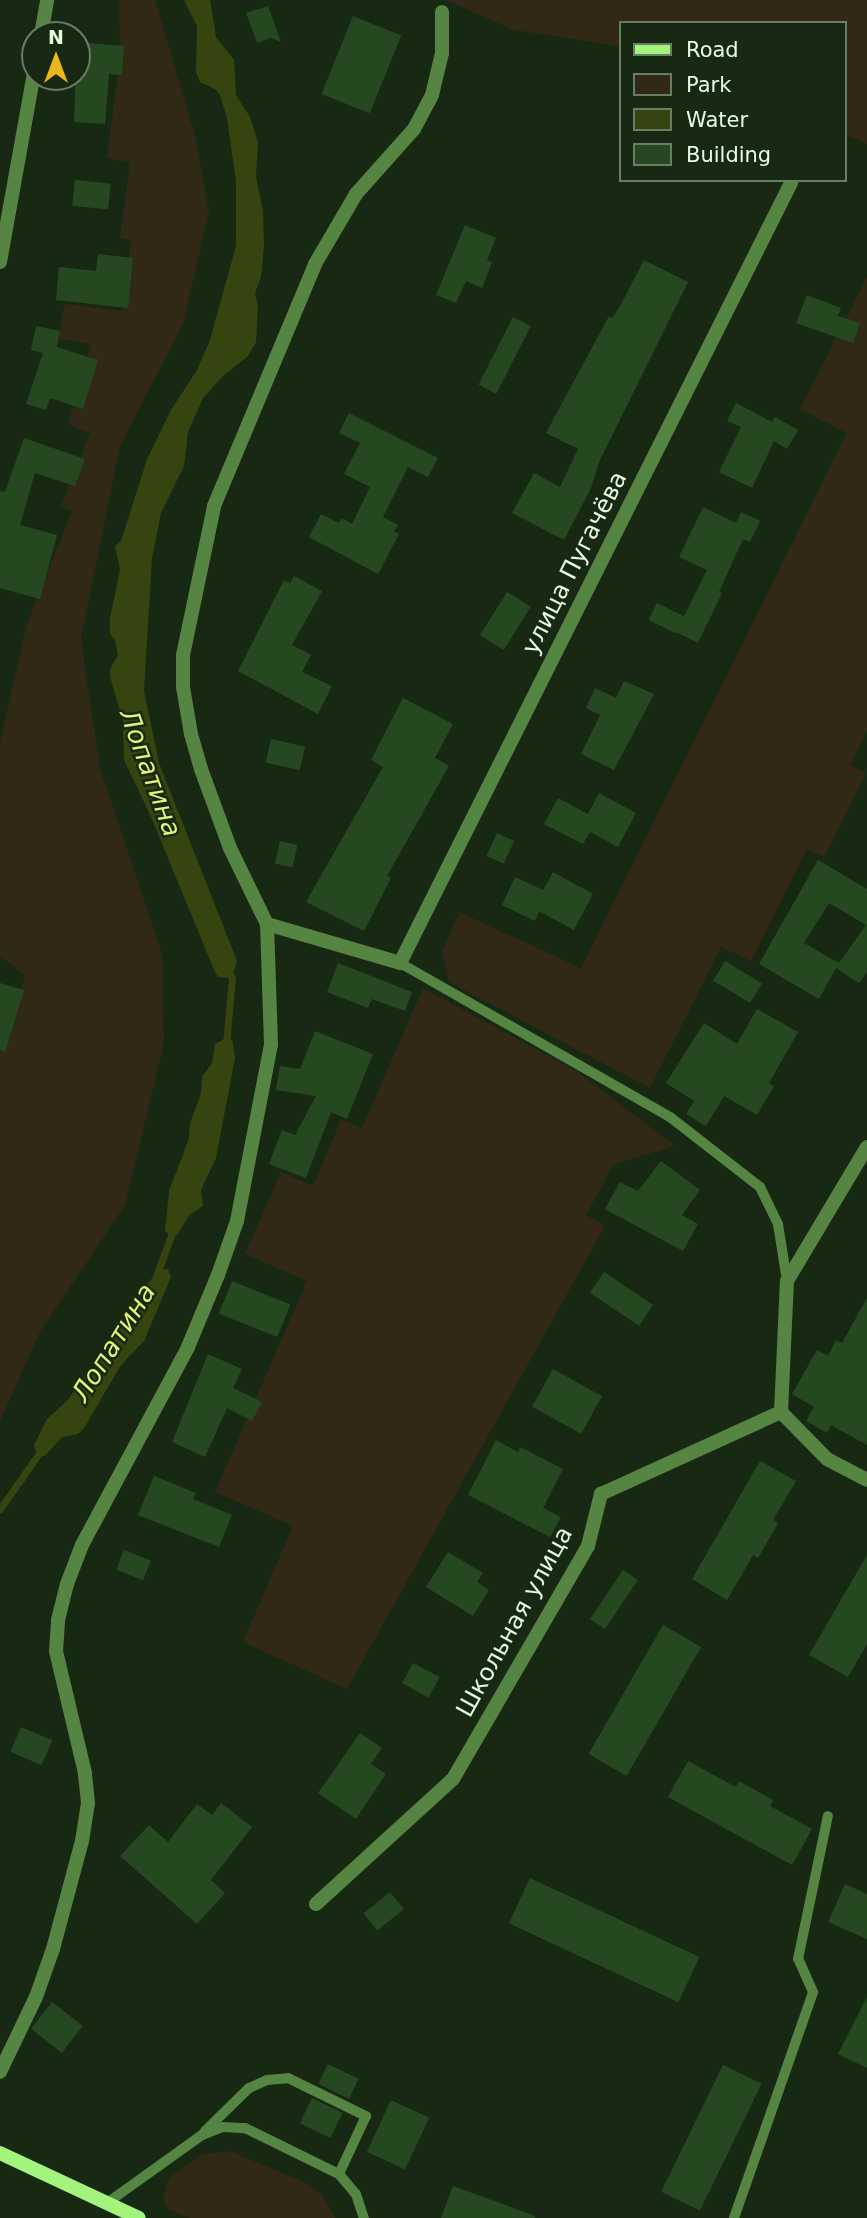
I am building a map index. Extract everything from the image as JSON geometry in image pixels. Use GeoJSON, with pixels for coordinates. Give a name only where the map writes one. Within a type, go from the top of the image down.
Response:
{"type":"FeatureCollection","features":[{"type":"Feature","properties":{"kind":"main road"},"geometry":{"type":"LineString","coordinates":[[0,2153],[139,2218]]}},
{"type":"Feature","properties":{"kind":"street"},"geometry":{"type":"LineString","coordinates":[[43,21],[47,0]]}},
{"type":"Feature","properties":{"kind":"street"},"geometry":{"type":"LineString","coordinates":[[0,2072],[36,1997],[53,1949],[80,1853],[88,1803],[85,1773],[56,1651],[61,1608],[82,1545],[188,1347],[237,1221],[271,1044],[267,924],[230,848],[201,769],[191,734],[183,687],[183,655],[214,506],[315,264],[356,194],[414,129],[432,95],[442,53],[442,12]]}},
{"type":"Feature","properties":{"kind":"street"},"geometry":{"type":"LineString","coordinates":[[0,262],[31,91]]}},
{"type":"Feature","properties":{"kind":"street","name":"улица Пугачёва"},"geometry":{"type":"LineString","coordinates":[[400,963],[791,183]]}},
{"type":"Feature","properties":{"kind":"street"},"geometry":{"type":"LineString","coordinates":[[267,924],[400,963]]}},
{"type":"Feature","properties":{"kind":"street"},"geometry":{"type":"LineString","coordinates":[[867,1147],[787,1281],[780,1412],[827,1460],[867,1480]]}},
{"type":"Feature","properties":{"kind":"street","name":"Школьная улица"},"geometry":{"type":"LineString","coordinates":[[316,1904],[453,1779],[589,1546],[601,1494],[780,1412]]}},
{"type":"Feature","properties":{"kind":"lane"},"geometry":{"type":"LineString","coordinates":[[400,963],[670,1117],[760,1187],[778,1224],[787,1281]]}},
{"type":"Feature","properties":{"kind":"lane"},"geometry":{"type":"LineString","coordinates":[[734,2218],[813,1992],[798,1959],[828,1816]]}},
{"type":"Feature","properties":{"kind":"lane"},"geometry":{"type":"LineString","coordinates":[[107,2203],[202,2135],[249,2088],[267,2080],[288,2078],[366,2116],[339,2174]]}},
{"type":"Feature","properties":{"kind":"lane"},"geometry":{"type":"LineString","coordinates":[[202,2135],[223,2127],[245,2127],[339,2174],[356,2194],[364,2218]]}},
{"type":"Feature","properties":{"kind":"green space"},"geometry":{"type":"Polygon","coordinates":[[[119,0],[155,0],[196,139],[209,212],[183,324],[120,446],[81,639],[100,769],[162,953],[164,1043],[125,1205],[40,1332],[0,1421],[0,1052],[3,1052],[25,976],[0,955],[0,743],[26,627],[72,511],[61,506],[90,433],[68,424],[91,344],[59,339],[64,304],[122,311],[131,240],[120,238],[130,162],[107,158],[120,56],[119,0]]]}},
{"type":"Feature","properties":{"kind":"green space"},"geometry":{"type":"Polygon","coordinates":[[[446,0],[867,0],[867,144],[846,135],[846,21],[618,21],[618,46],[514,30],[446,0]]]}},
{"type":"Feature","properties":{"kind":"green space"},"geometry":{"type":"Polygon","coordinates":[[[867,277],[867,731],[850,765],[866,773],[824,857],[807,849],[751,961],[721,947],[650,1088],[449,982],[442,952],[459,912],[581,968],[847,433],[800,409],[867,277]]]}},
{"type":"Feature","properties":{"kind":"green space"},"geometry":{"type":"Polygon","coordinates":[[[423,988],[578,1072],[675,1146],[614,1164],[586,1215],[605,1226],[347,1689],[243,1642],[293,1526],[215,1492],[307,1281],[245,1254],[281,1172],[313,1186],[341,1120],[362,1128],[423,988]]]}},
{"type":"Feature","properties":{"kind":"green space"},"geometry":{"type":"Polygon","coordinates":[[[230,2151],[308,2184],[322,2195],[335,2218],[190,2218],[169,2210],[163,2199],[169,2178],[201,2155],[230,2151]]]}},
{"type":"Feature","properties":{"kind":"water"},"geometry":{"type":"Polygon","coordinates":[[[184,0],[210,0],[216,37],[234,60],[236,95],[250,117],[258,142],[256,177],[263,211],[264,246],[261,277],[255,293],[258,307],[256,342],[248,356],[221,378],[203,398],[188,432],[184,466],[161,513],[152,558],[144,691],[159,763],[237,961],[232,978],[218,977],[214,970],[152,819],[124,760],[123,721],[110,677],[110,669],[118,655],[115,640],[110,634],[110,618],[120,570],[115,546],[121,541],[147,459],[171,410],[197,370],[210,340],[236,246],[236,181],[227,118],[220,95],[215,89],[200,82],[196,72],[197,26],[184,0]]]}},
{"type":"Feature","properties":{"kind":"water"},"geometry":{"type":"Polygon","coordinates":[[[228,1037],[233,1042],[235,1058],[216,1158],[201,1190],[203,1206],[190,1214],[177,1235],[172,1236],[165,1231],[169,1191],[189,1139],[190,1123],[201,1093],[202,1077],[212,1063],[215,1044],[228,1037]]]}},
{"type":"Feature","properties":{"kind":"water"},"geometry":{"type":"Polygon","coordinates":[[[168,1269],[171,1277],[144,1341],[121,1365],[84,1428],[78,1434],[62,1437],[45,1456],[37,1455],[34,1445],[47,1419],[69,1399],[80,1380],[94,1370],[142,1290],[159,1270],[168,1269]]]}},
{"type":"Feature","properties":{"kind":"building"},"geometry":{"type":"Polygon","coordinates":[[[268,6],[281,42],[271,38],[257,43],[246,13],[268,6]]]}},
{"type":"Feature","properties":{"kind":"building"},"geometry":{"type":"Polygon","coordinates":[[[353,16],[401,35],[370,113],[322,94],[353,16]]]}},
{"type":"Feature","properties":{"kind":"building"},"geometry":{"type":"Polygon","coordinates":[[[91,43],[124,46],[122,75],[109,74],[105,124],[74,122],[75,91],[91,91],[91,43]]]}},
{"type":"Feature","properties":{"kind":"building"},"geometry":{"type":"Polygon","coordinates":[[[75,180],[111,184],[108,210],[72,206],[75,180]]]}},
{"type":"Feature","properties":{"kind":"building"},"geometry":{"type":"Polygon","coordinates":[[[465,225],[496,238],[487,260],[492,262],[482,288],[466,281],[456,303],[436,295],[465,225]]]}},
{"type":"Feature","properties":{"kind":"building"},"geometry":{"type":"Polygon","coordinates":[[[98,254],[133,258],[128,308],[56,300],[59,267],[96,271],[98,254]]]}},
{"type":"Feature","properties":{"kind":"building"},"geometry":{"type":"Polygon","coordinates":[[[644,260],[688,282],[599,462],[591,488],[564,540],[512,513],[534,473],[560,487],[578,449],[546,433],[609,316],[612,318],[619,308],[644,260]]]}},
{"type":"Feature","properties":{"kind":"building"},"geometry":{"type":"Polygon","coordinates":[[[807,295],[841,308],[838,316],[860,323],[853,343],[796,323],[807,295]]]}},
{"type":"Feature","properties":{"kind":"building"},"geometry":{"type":"Polygon","coordinates":[[[513,317],[531,326],[496,394],[478,385],[513,317]]]}},
{"type":"Feature","properties":{"kind":"building"},"geometry":{"type":"Polygon","coordinates":[[[36,326],[60,331],[57,347],[98,360],[83,409],[50,398],[46,410],[26,404],[43,353],[31,350],[36,326]]]}},
{"type":"Feature","properties":{"kind":"building"},"geometry":{"type":"Polygon","coordinates":[[[736,403],[772,422],[775,417],[798,430],[787,449],[774,441],[752,488],[719,472],[741,427],[727,421],[736,403]]]}},
{"type":"Feature","properties":{"kind":"building"},"geometry":{"type":"Polygon","coordinates":[[[349,413],[438,458],[428,477],[408,467],[383,517],[398,525],[394,531],[399,534],[378,574],[309,537],[321,514],[339,523],[342,518],[352,524],[370,487],[344,474],[360,443],[339,433],[349,413]]]}},
{"type":"Feature","properties":{"kind":"building"},"geometry":{"type":"Polygon","coordinates":[[[24,438],[85,459],[75,486],[35,473],[20,525],[57,535],[40,599],[0,588],[0,491],[5,492],[24,438]]]}},
{"type":"Feature","properties":{"kind":"building"},"geometry":{"type":"Polygon","coordinates":[[[703,507],[736,523],[741,512],[760,521],[750,542],[743,539],[719,592],[722,593],[698,643],[676,632],[707,570],[679,557],[703,507]]]}},
{"type":"Feature","properties":{"kind":"building"},"geometry":{"type":"Polygon","coordinates":[[[294,576],[322,591],[292,645],[311,655],[302,672],[332,686],[318,714],[238,671],[284,580],[290,583],[294,576]]]}},
{"type":"Feature","properties":{"kind":"building"},"geometry":{"type":"Polygon","coordinates":[[[507,592],[531,607],[504,650],[480,635],[507,592]]]}},
{"type":"Feature","properties":{"kind":"building"},"geometry":{"type":"Polygon","coordinates":[[[657,603],[684,616],[676,633],[649,620],[657,603]]]}},
{"type":"Feature","properties":{"kind":"building"},"geometry":{"type":"Polygon","coordinates":[[[624,681],[654,694],[614,770],[581,754],[600,715],[586,708],[595,688],[616,698],[624,681]]]}},
{"type":"Feature","properties":{"kind":"building"},"geometry":{"type":"Polygon","coordinates":[[[403,698],[453,724],[435,758],[449,766],[387,876],[391,878],[364,931],[306,902],[383,767],[371,760],[403,698]]]}},
{"type":"Feature","properties":{"kind":"building"},"geometry":{"type":"Polygon","coordinates":[[[271,739],[305,747],[300,770],[266,762],[271,739]]]}},
{"type":"Feature","properties":{"kind":"building"},"geometry":{"type":"Polygon","coordinates":[[[599,793],[636,813],[618,847],[590,832],[583,844],[544,824],[558,798],[588,814],[599,793]]]}},
{"type":"Feature","properties":{"kind":"building"},"geometry":{"type":"Polygon","coordinates":[[[497,833],[514,841],[504,864],[486,856],[497,833]]]}},
{"type":"Feature","properties":{"kind":"building"},"geometry":{"type":"Polygon","coordinates":[[[280,841],[298,845],[292,867],[275,863],[280,841]]]}},
{"type":"Feature","properties":{"kind":"building"},"geometry":{"type":"Polygon","coordinates":[[[818,860],[867,889],[867,972],[859,983],[836,968],[819,999],[759,964],[818,860]],[[829,903],[804,943],[839,963],[866,925],[829,903]]]}},
{"type":"Feature","properties":{"kind":"building"},"geometry":{"type":"Polygon","coordinates":[[[553,872],[593,894],[574,930],[539,911],[535,921],[502,905],[515,877],[543,890],[553,872]]]}},
{"type":"Feature","properties":{"kind":"building"},"geometry":{"type":"Polygon","coordinates":[[[725,961],[762,983],[750,1003],[713,981],[725,961]]]}},
{"type":"Feature","properties":{"kind":"building"},"geometry":{"type":"Polygon","coordinates":[[[338,963],[412,992],[405,1011],[372,999],[368,1008],[327,992],[338,963]]]}},
{"type":"Feature","properties":{"kind":"building"},"geometry":{"type":"Polygon","coordinates":[[[0,983],[24,990],[5,1052],[0,1051],[0,983]]]}},
{"type":"Feature","properties":{"kind":"building"},"geometry":{"type":"Polygon","coordinates":[[[757,1009],[798,1032],[769,1083],[774,1086],[757,1115],[724,1096],[706,1126],[686,1114],[694,1101],[666,1083],[704,1023],[737,1044],[757,1009]]]}},
{"type":"Feature","properties":{"kind":"building"},"geometry":{"type":"Polygon","coordinates":[[[315,1031],[373,1054],[347,1119],[331,1112],[306,1178],[269,1164],[282,1130],[295,1135],[316,1096],[276,1090],[280,1066],[300,1069],[315,1031]]]}},
{"type":"Feature","properties":{"kind":"building"},"geometry":{"type":"Polygon","coordinates":[[[661,1161],[700,1190],[682,1215],[698,1224],[683,1251],[605,1209],[620,1182],[638,1191],[661,1161]]]}},
{"type":"Feature","properties":{"kind":"building"},"geometry":{"type":"Polygon","coordinates":[[[604,1272],[653,1305],[639,1326],[590,1293],[604,1272]]]}},
{"type":"Feature","properties":{"kind":"building"},"geometry":{"type":"Polygon","coordinates":[[[232,1281],[290,1305],[277,1337],[219,1313],[232,1281]]]}},
{"type":"Feature","properties":{"kind":"building"},"geometry":{"type":"Polygon","coordinates":[[[867,1298],[867,1445],[831,1425],[827,1433],[806,1421],[814,1407],[792,1394],[817,1350],[828,1356],[836,1340],[842,1343],[867,1298]]]}},
{"type":"Feature","properties":{"kind":"building"},"geometry":{"type":"Polygon","coordinates":[[[208,1354],[242,1369],[233,1388],[262,1402],[252,1421],[227,1408],[205,1457],[172,1442],[208,1354]]]}},
{"type":"Feature","properties":{"kind":"building"},"geometry":{"type":"Polygon","coordinates":[[[553,1369],[602,1396],[581,1434],[532,1407],[553,1369]]]}},
{"type":"Feature","properties":{"kind":"building"},"geometry":{"type":"Polygon","coordinates":[[[496,1440],[518,1452],[520,1447],[563,1469],[543,1508],[561,1517],[550,1537],[468,1495],[496,1440]]]}},
{"type":"Feature","properties":{"kind":"building"},"geometry":{"type":"Polygon","coordinates":[[[760,1461],[796,1481],[773,1520],[778,1523],[758,1558],[753,1555],[727,1600],[692,1579],[760,1461]]]}},
{"type":"Feature","properties":{"kind":"building"},"geometry":{"type":"Polygon","coordinates":[[[154,1476],[196,1493],[193,1499],[232,1515],[219,1547],[138,1515],[154,1476]]]}},
{"type":"Feature","properties":{"kind":"building"},"geometry":{"type":"Polygon","coordinates":[[[124,1550],[151,1561],[143,1580],[116,1569],[124,1550]]]}},
{"type":"Feature","properties":{"kind":"building"},"geometry":{"type":"Polygon","coordinates":[[[448,1552],[483,1573],[477,1582],[489,1590],[473,1616],[426,1587],[448,1552]]]}},
{"type":"Feature","properties":{"kind":"building"},"geometry":{"type":"Polygon","coordinates":[[[867,1555],[867,1644],[848,1677],[809,1655],[867,1555]]]}},
{"type":"Feature","properties":{"kind":"building"},"geometry":{"type":"Polygon","coordinates":[[[623,1570],[638,1580],[605,1629],[590,1619],[623,1570]]]}},
{"type":"Feature","properties":{"kind":"building"},"geometry":{"type":"Polygon","coordinates":[[[663,1625],[701,1647],[627,1776],[588,1754],[663,1625]]]}},
{"type":"Feature","properties":{"kind":"building"},"geometry":{"type":"Polygon","coordinates":[[[413,1663],[439,1677],[429,1697],[402,1683],[413,1663]]]}},
{"type":"Feature","properties":{"kind":"building"},"geometry":{"type":"Polygon","coordinates":[[[21,1727],[52,1740],[42,1765],[10,1752],[21,1727]]]}},
{"type":"Feature","properties":{"kind":"building"},"geometry":{"type":"Polygon","coordinates":[[[360,1733],[382,1748],[371,1764],[386,1774],[356,1819],[318,1793],[360,1733]]]}},
{"type":"Feature","properties":{"kind":"building"},"geometry":{"type":"Polygon","coordinates":[[[688,1761],[736,1787],[739,1781],[773,1800],[770,1806],[812,1829],[792,1865],[668,1797],[688,1761]]]}},
{"type":"Feature","properties":{"kind":"building"},"geometry":{"type":"Polygon","coordinates":[[[221,1803],[252,1827],[211,1880],[225,1893],[197,1924],[120,1856],[149,1825],[168,1842],[197,1804],[212,1815],[221,1803]]]}},
{"type":"Feature","properties":{"kind":"building"},"geometry":{"type":"Polygon","coordinates":[[[530,1878],[699,1957],[678,2002],[509,1923],[530,1878]]]}},
{"type":"Feature","properties":{"kind":"building"},"geometry":{"type":"Polygon","coordinates":[[[845,1884],[867,1894],[867,1939],[828,1922],[845,1884]]]}},
{"type":"Feature","properties":{"kind":"building"},"geometry":{"type":"Polygon","coordinates":[[[390,1892],[404,1909],[377,1930],[364,1913],[390,1892]]]}},
{"type":"Feature","properties":{"kind":"building"},"geometry":{"type":"Polygon","coordinates":[[[867,1997],[867,2068],[838,2054],[867,1997]]]}},
{"type":"Feature","properties":{"kind":"building"},"geometry":{"type":"Polygon","coordinates":[[[52,2002],[83,2026],[62,2053],[31,2029],[52,2002]]]}},
{"type":"Feature","properties":{"kind":"building"},"geometry":{"type":"Polygon","coordinates":[[[328,2064],[359,2079],[349,2099],[318,2084],[328,2064]]]}},
{"type":"Feature","properties":{"kind":"building"},"geometry":{"type":"Polygon","coordinates":[[[723,2065],[762,2084],[700,2211],[661,2192],[723,2065]]]}},
{"type":"Feature","properties":{"kind":"building"},"geometry":{"type":"Polygon","coordinates":[[[312,2098],[343,2113],[330,2138],[300,2123],[312,2098]]]}},
{"type":"Feature","properties":{"kind":"building"},"geometry":{"type":"Polygon","coordinates":[[[391,2100],[429,2118],[405,2169],[367,2152],[391,2100]]]}},
{"type":"Feature","properties":{"kind":"building"},"geometry":{"type":"Polygon","coordinates":[[[453,2186],[535,2216],[535,2218],[441,2218],[453,2186]]]}},
{"type":"Feature","properties":{"kind":"waterway","name":"Лопатина"},"geometry":{"type":"LineString","coordinates":[[226,1045],[232,978],[228,971]]}},
{"type":"Feature","properties":{"kind":"waterway","name":"Лопатина"},"geometry":{"type":"LineString","coordinates":[[156,1276],[174,1228]]}},
{"type":"Feature","properties":{"kind":"waterway","name":"Лопатина"},"geometry":{"type":"LineString","coordinates":[[0,1509],[42,1449]]}}]}
